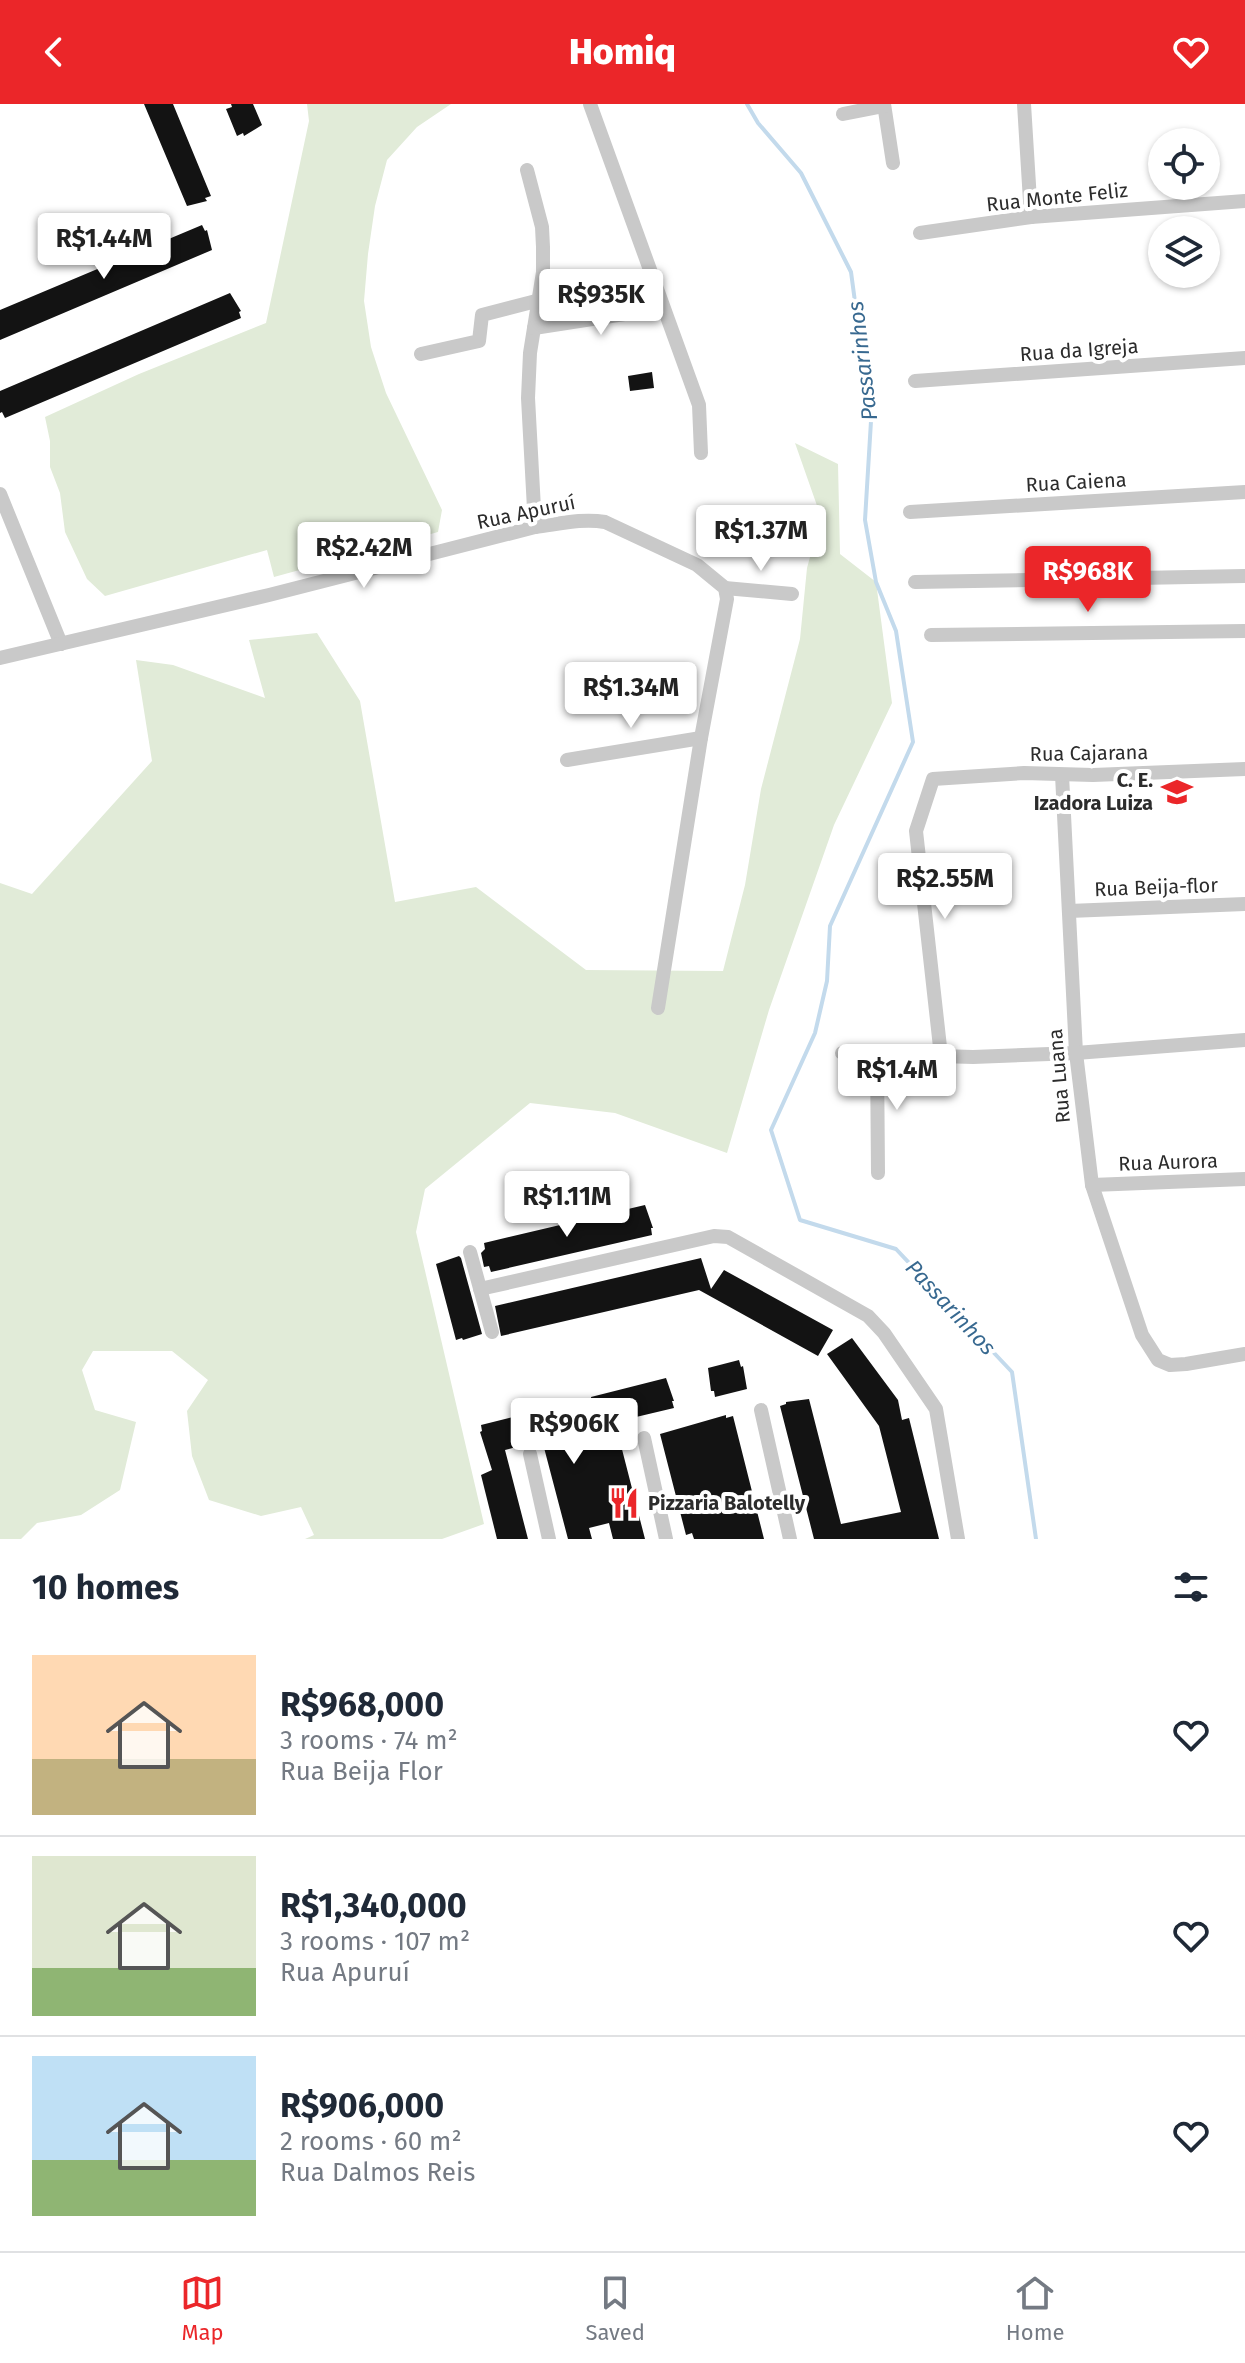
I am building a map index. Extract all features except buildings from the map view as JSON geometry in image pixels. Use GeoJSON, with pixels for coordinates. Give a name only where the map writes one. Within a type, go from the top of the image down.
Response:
{"type":"FeatureCollection","features":[{"type":"Feature","properties":{"kind":"street"},"geometry":{"type":"LineString","coordinates":[[590,104],[699,405],[701,453]]}},
{"type":"Feature","properties":{"kind":"street"},"geometry":{"type":"LineString","coordinates":[[1024,104],[1031,217]]}},
{"type":"Feature","properties":{"kind":"street"},"geometry":{"type":"LineString","coordinates":[[843,114],[884,105],[893,163]]}},
{"type":"Feature","properties":{"kind":"street"},"geometry":{"type":"LineString","coordinates":[[527,170],[542,227],[543,272],[528,398],[535,527]]}},
{"type":"Feature","properties":{"kind":"street","name":"Rua Monte Feliz"},"geometry":{"type":"LineString","coordinates":[[920,233],[1031,217],[1245,201]]}},
{"type":"Feature","properties":{"kind":"street"},"geometry":{"type":"LineString","coordinates":[[421,354],[479,341],[482,315],[540,300]]}},
{"type":"Feature","properties":{"kind":"street"},"geometry":{"type":"LineString","coordinates":[[534,328],[663,308]]}},
{"type":"Feature","properties":{"kind":"street","name":"Rua da Igreja"},"geometry":{"type":"LineString","coordinates":[[915,381],[1245,358]]}},
{"type":"Feature","properties":{"kind":"street","name":"Rua Caiena"},"geometry":{"type":"LineString","coordinates":[[910,512],[1245,492]]}},
{"type":"Feature","properties":{"kind":"street"},"geometry":{"type":"LineString","coordinates":[[0,494],[61,644]]}},
{"type":"Feature","properties":{"kind":"street","name":"Rua Apuruí"},"geometry":{"type":"LineString","coordinates":[[0,658],[269,595],[535,527],[590,519],[605,522],[697,565],[725,588]]}},
{"type":"Feature","properties":{"kind":"street"},"geometry":{"type":"LineString","coordinates":[[915,582],[1245,576]]}},
{"type":"Feature","properties":{"kind":"street"},"geometry":{"type":"LineString","coordinates":[[658,1008],[701,738],[726,610],[725,588],[792,594]]}},
{"type":"Feature","properties":{"kind":"street"},"geometry":{"type":"LineString","coordinates":[[931,635],[1245,631]]}},
{"type":"Feature","properties":{"kind":"street"},"geometry":{"type":"LineString","coordinates":[[567,760],[701,738]]}},
{"type":"Feature","properties":{"kind":"street","name":"Rua Cajarana"},"geometry":{"type":"LineString","coordinates":[[941,1056],[916,831],[933,779],[1024,773],[1062,775],[1245,769]]}},
{"type":"Feature","properties":{"kind":"street","name":"Rua Luana"},"geometry":{"type":"LineString","coordinates":[[1062,775],[1076,1053],[1092,1185],[1142,1335],[1158,1360],[1170,1365],[1186,1364],[1245,1354]]}},
{"type":"Feature","properties":{"kind":"street","name":"Rua Beija-flor"},"geometry":{"type":"LineString","coordinates":[[1069,911],[1245,904]]}},
{"type":"Feature","properties":{"kind":"street"},"geometry":{"type":"LineString","coordinates":[[842,1053],[941,1056],[1076,1053],[1245,1040]]}},
{"type":"Feature","properties":{"kind":"street"},"geometry":{"type":"LineString","coordinates":[[877,1053],[878,1173]]}},
{"type":"Feature","properties":{"kind":"street","name":"Rua Aurora"},"geometry":{"type":"LineString","coordinates":[[1092,1185],[1245,1179]]}},
{"type":"Feature","properties":{"kind":"street"},"geometry":{"type":"LineString","coordinates":[[480,1289],[714,1236],[728,1237],[868,1316],[884,1333],[936,1409],[958,1539]]}},
{"type":"Feature","properties":{"kind":"street"},"geometry":{"type":"LineString","coordinates":[[470,1252],[492,1332]]}},
{"type":"Feature","properties":{"kind":"street"},"geometry":{"type":"LineString","coordinates":[[761,1410],[790,1539]]}},
{"type":"Feature","properties":{"kind":"street"},"geometry":{"type":"LineString","coordinates":[[644,1438],[666,1539]]}},
{"type":"Feature","properties":{"kind":"street"},"geometry":{"type":"LineString","coordinates":[[530,1454],[549,1539]]}},
{"type":"Feature","properties":{"kind":"green space"},"geometry":{"type":"Polygon","coordinates":[[[307,104],[451,104],[417,127],[387,160],[375,206],[364,301],[371,347],[386,393],[442,510],[438,532],[274,577],[267,550],[105,596],[87,579],[65,532],[60,493],[50,467],[50,441],[45,417],[139,374],[266,323],[309,121],[307,104]]]}},
{"type":"Feature","properties":{"kind":"green space"},"geometry":{"type":"Polygon","coordinates":[[[795,443],[838,464],[840,554],[876,582],[892,703],[834,825],[769,1010],[727,1153],[615,1113],[530,1103],[425,1189],[416,1232],[484,1524],[442,1539],[305,1539],[314,1535],[301,1507],[261,1516],[209,1500],[192,1456],[187,1411],[208,1380],[172,1351],[93,1351],[82,1370],[95,1410],[136,1422],[120,1490],[81,1515],[37,1523],[21,1539],[0,1539],[0,883],[32,894],[152,761],[136,660],[173,665],[265,698],[249,640],[317,633],[360,701],[395,902],[476,887],[586,970],[723,971],[745,885],[761,789],[800,639],[807,568],[821,517],[795,443]]]}},
{"type":"Feature","properties":{"kind":"waterway","name":"Passarinhos"},"geometry":{"type":"LineString","coordinates":[[747,104],[758,123],[801,173],[851,272],[871,421],[865,520],[876,582],[896,631],[913,742],[830,926],[827,981],[815,1033],[771,1130],[800,1220],[896,1249],[1012,1372],[1036,1539]]}},
{"type":"Feature","properties":{"kind":"place","name":"C. E. Izadora Luiza"},"geometry":{"type":"Point","coordinates":[1177,792]}},
{"type":"Feature","properties":{"kind":"place","name":"Pizzaria Balotelly"},"geometry":{"type":"Point","coordinates":[624,1503]}}]}
